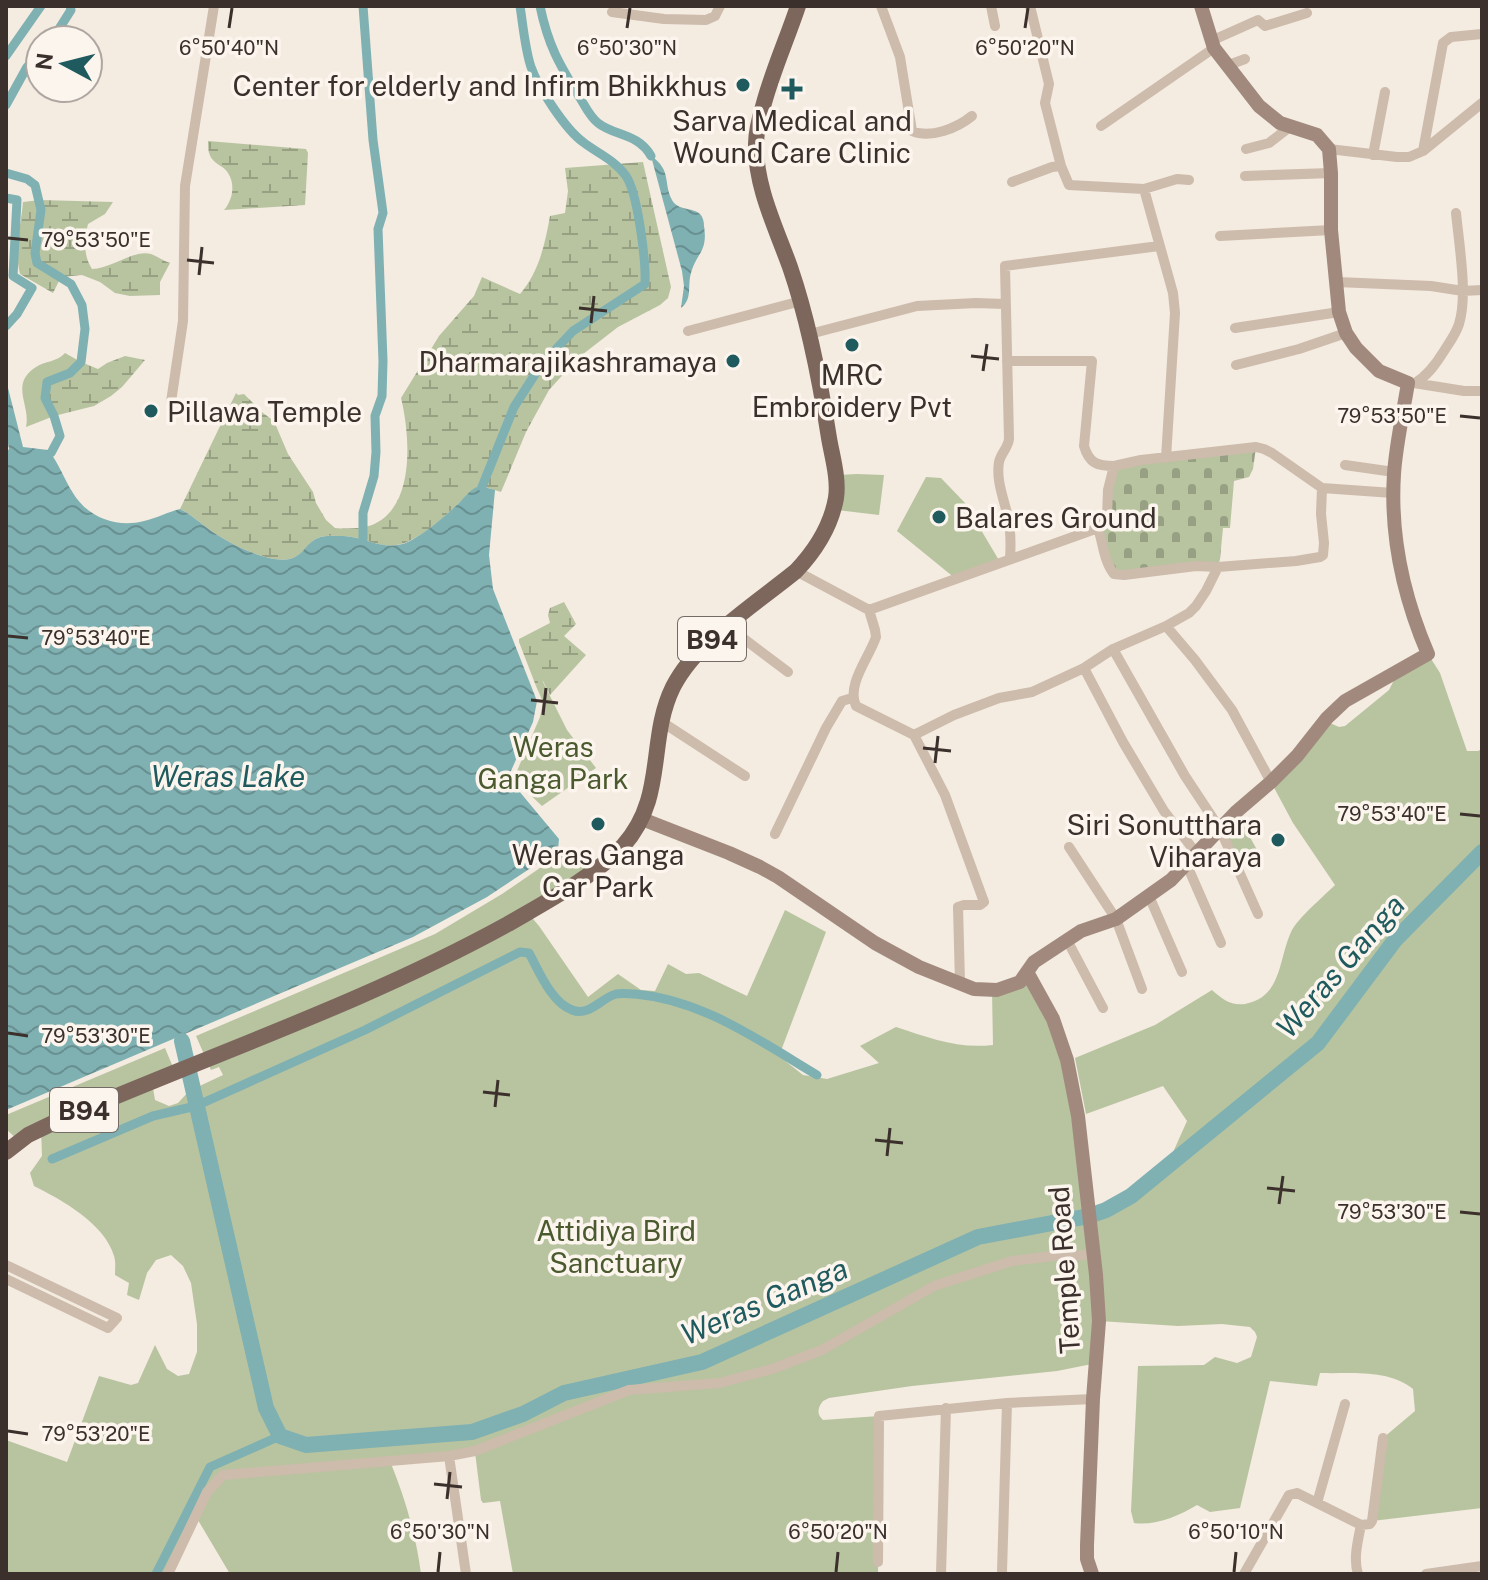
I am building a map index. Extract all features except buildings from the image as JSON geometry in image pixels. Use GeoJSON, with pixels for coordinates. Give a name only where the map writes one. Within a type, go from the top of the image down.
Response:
{"type":"FeatureCollection","features":[{"type":"Feature","properties":{"kind":"main road","name":"B94"},"geometry":{"type":"LineString","coordinates":[[6,1152],[41,1129],[366,993],[471,944],[591,873],[620,849],[642,819],[650,798],[662,722],[672,688],[680,675],[727,626],[796,571],[819,543],[833,510],[836,493],[832,455],[810,334],[764,194],[756,144],[772,73],[798,6]]}},
{"type":"Feature","properties":{"kind":"street"},"geometry":{"type":"LineString","coordinates":[[171,402],[183,321],[185,186],[214,6]]}},
{"type":"Feature","properties":{"kind":"street"},"geometry":{"type":"LineString","coordinates":[[612,12],[664,19],[706,20],[715,16],[720,6]]}},
{"type":"Feature","properties":{"kind":"street"},"geometry":{"type":"LineString","coordinates":[[881,6],[900,57],[912,131],[921,135],[947,129],[962,124],[972,116]]}},
{"type":"Feature","properties":{"kind":"street"},"geometry":{"type":"LineString","coordinates":[[991,6],[995,26]]}},
{"type":"Feature","properties":{"kind":"street"},"geometry":{"type":"LineString","coordinates":[[1030,6],[1049,84],[1045,103],[1069,185],[1144,189],[1177,179],[1189,180]]}},
{"type":"Feature","properties":{"kind":"street"},"geometry":{"type":"LineString","coordinates":[[1201,6],[1213,45],[1259,106],[1280,123],[1317,135],[1329,149],[1331,230],[1339,312],[1346,333],[1356,348],[1379,371],[1411,383],[1482,391]]}},
{"type":"Feature","properties":{"kind":"street"},"geometry":{"type":"LineString","coordinates":[[1101,126],[1213,45],[1258,20],[1265,26],[1307,13]]}},
{"type":"Feature","properties":{"kind":"street"},"geometry":{"type":"LineString","coordinates":[[1423,151],[1443,43],[1451,37],[1482,34]]}},
{"type":"Feature","properties":{"kind":"street"},"geometry":{"type":"LineString","coordinates":[[1226,66],[1245,59]]}},
{"type":"Feature","properties":{"kind":"street"},"geometry":{"type":"LineString","coordinates":[[1373,155],[1385,92]]}},
{"type":"Feature","properties":{"kind":"street"},"geometry":{"type":"LineString","coordinates":[[1329,149],[1409,157],[1423,151],[1482,103]]}},
{"type":"Feature","properties":{"kind":"street"},"geometry":{"type":"LineString","coordinates":[[1246,149],[1269,143],[1291,126]]}},
{"type":"Feature","properties":{"kind":"street"},"geometry":{"type":"LineString","coordinates":[[1012,182],[1061,166]]}},
{"type":"Feature","properties":{"kind":"street"},"geometry":{"type":"LineString","coordinates":[[1245,176],[1331,173]]}},
{"type":"Feature","properties":{"kind":"street"},"geometry":{"type":"LineString","coordinates":[[1144,189],[1173,293],[1175,313],[1166,458]]}},
{"type":"Feature","properties":{"kind":"street"},"geometry":{"type":"LineString","coordinates":[[642,819],[746,860],[778,877],[875,943],[919,967],[974,989],[992,991],[1014,985],[1024,978],[1034,962],[1081,931],[1116,919],[1171,880],[1297,756],[1345,701],[1428,654],[1406,594],[1397,538],[1394,472],[1398,437],[1411,383],[1425,376],[1438,360],[1458,328],[1461,317],[1463,291],[1456,213]]}},
{"type":"Feature","properties":{"kind":"street"},"geometry":{"type":"LineString","coordinates":[[1220,236],[1331,230]]}},
{"type":"Feature","properties":{"kind":"street"},"geometry":{"type":"LineString","coordinates":[[1010,559],[1011,535],[999,474],[999,461],[1009,439],[1005,266],[1159,246]]}},
{"type":"Feature","properties":{"kind":"street"},"geometry":{"type":"LineString","coordinates":[[1337,282],[1482,290]]}},
{"type":"Feature","properties":{"kind":"street"},"geometry":{"type":"LineString","coordinates":[[688,331],[801,301]]}},
{"type":"Feature","properties":{"kind":"street"},"geometry":{"type":"LineString","coordinates":[[810,334],[917,306],[1005,304]]}},
{"type":"Feature","properties":{"kind":"street"},"geometry":{"type":"LineString","coordinates":[[1235,328],[1339,312]]}},
{"type":"Feature","properties":{"kind":"street"},"geometry":{"type":"LineString","coordinates":[[1236,365],[1346,333]]}},
{"type":"Feature","properties":{"kind":"street"},"geometry":{"type":"LineString","coordinates":[[1007,361],[1092,361],[1084,446],[1093,464],[1114,466],[1256,447],[1264,449],[1322,488],[1393,493]]}},
{"type":"Feature","properties":{"kind":"street"},"geometry":{"type":"LineString","coordinates":[[1345,465],[1394,472]]}},
{"type":"Feature","properties":{"kind":"street"},"geometry":{"type":"LineString","coordinates":[[869,610],[1098,528],[1107,517],[1108,490],[1114,466]]}},
{"type":"Feature","properties":{"kind":"street"},"geometry":{"type":"LineString","coordinates":[[1098,528],[1108,566],[1114,574],[1307,560],[1323,555],[1322,488]]}},
{"type":"Feature","properties":{"kind":"street"},"geometry":{"type":"LineString","coordinates":[[914,735],[999,698],[1032,692],[1084,668],[1113,649],[1166,626],[1196,606],[1218,567]]}},
{"type":"Feature","properties":{"kind":"street"},"geometry":{"type":"LineString","coordinates":[[796,571],[869,610],[876,637],[852,698],[856,706],[914,735],[945,795],[984,902],[958,907],[960,983]]}},
{"type":"Feature","properties":{"kind":"street"},"geometry":{"type":"LineString","coordinates":[[727,626],[788,672]]}},
{"type":"Feature","properties":{"kind":"street"},"geometry":{"type":"LineString","coordinates":[[1166,626],[1232,710],[1271,782]]}},
{"type":"Feature","properties":{"kind":"street"},"geometry":{"type":"LineString","coordinates":[[1113,649],[1185,776],[1220,829],[1258,914]]}},
{"type":"Feature","properties":{"kind":"street"},"geometry":{"type":"LineString","coordinates":[[1084,668],[1191,858],[1221,943]]}},
{"type":"Feature","properties":{"kind":"street"},"geometry":{"type":"LineString","coordinates":[[775,834],[826,728],[842,701],[852,698]]}},
{"type":"Feature","properties":{"kind":"street"},"geometry":{"type":"LineString","coordinates":[[662,722],[745,776]]}},
{"type":"Feature","properties":{"kind":"street"},"geometry":{"type":"LineString","coordinates":[[1069,847],[1116,919],[1142,989]]}},
{"type":"Feature","properties":{"kind":"street"},"geometry":{"type":"LineString","coordinates":[[1149,896],[1182,972]]}},
{"type":"Feature","properties":{"kind":"street"},"geometry":{"type":"LineString","coordinates":[[1067,940],[1103,1008]]}},
{"type":"Feature","properties":{"kind":"street","name":"Temple Road"},"geometry":{"type":"LineString","coordinates":[[1027,972],[1053,1019],[1067,1060],[1078,1116],[1093,1251],[1099,1321],[1087,1545],[1092,1574]]}},
{"type":"Feature","properties":{"kind":"street"},"geometry":{"type":"LineString","coordinates":[[168,1574],[207,1492],[223,1475],[449,1456],[475,1451],[629,1390],[719,1383],[772,1369],[822,1350],[934,1286],[1012,1261],[1093,1251]]}},
{"type":"Feature","properties":{"kind":"street"},"geometry":{"type":"LineString","coordinates":[[6,1265],[117,1318],[108,1328],[6,1279]]}},
{"type":"Feature","properties":{"kind":"street"},"geometry":{"type":"LineString","coordinates":[[878,1562],[879,1416],[1007,1403],[1093,1399]]}},
{"type":"Feature","properties":{"kind":"street"},"geometry":{"type":"LineString","coordinates":[[1002,1572],[1007,1403]]}},
{"type":"Feature","properties":{"kind":"street"},"geometry":{"type":"LineString","coordinates":[[1317,1503],[1345,1404]]}},
{"type":"Feature","properties":{"kind":"street"},"geometry":{"type":"LineString","coordinates":[[941,1574],[946,1408]]}},
{"type":"Feature","properties":{"kind":"street"},"geometry":{"type":"LineString","coordinates":[[1244,1574],[1289,1495],[1297,1493],[1361,1525],[1368,1525],[1372,1521],[1383,1438]]}},
{"type":"Feature","properties":{"kind":"street"},"geometry":{"type":"LineString","coordinates":[[449,1456],[466,1574]]}},
{"type":"Feature","properties":{"kind":"street"},"geometry":{"type":"LineString","coordinates":[[1358,1574],[1355,1570],[1361,1525]]}},
{"type":"Feature","properties":{"kind":"street"},"geometry":{"type":"LineString","coordinates":[[173,1562],[181,1574]]}},
{"type":"Feature","properties":{"kind":"street"},"geometry":{"type":"LineString","coordinates":[[1426,1574],[1482,1566]]}},
{"type":"Feature","properties":{"kind":"green space"},"geometry":{"type":"Polygon","coordinates":[[[208,141],[306,149],[305,205],[224,210],[231,198],[232,183],[227,171],[211,158],[208,141]]]}},
{"type":"Feature","properties":{"kind":"green space"},"geometry":{"type":"Polygon","coordinates":[[[643,162],[671,287],[668,298],[618,327],[578,358],[549,390],[526,432],[501,492],[486,487],[477,488],[429,529],[400,544],[392,546],[353,537],[324,536],[314,540],[298,556],[281,560],[238,546],[180,509],[236,393],[244,394],[274,421],[288,454],[313,492],[326,520],[335,528],[368,526],[386,516],[403,487],[406,469],[406,431],[401,398],[439,336],[474,296],[482,277],[520,294],[527,285],[540,257],[550,216],[565,213],[568,191],[565,168],[643,162]]]}},
{"type":"Feature","properties":{"kind":"green space"},"geometry":{"type":"Polygon","coordinates":[[[23,202],[113,202],[105,214],[88,224],[85,247],[89,264],[92,269],[137,254],[153,255],[170,263],[160,282],[160,295],[115,293],[100,282],[82,275],[61,277],[53,293],[20,274],[18,247],[23,202]]]}},
{"type":"Feature","properties":{"kind":"green space"},"geometry":{"type":"Polygon","coordinates":[[[65,353],[81,362],[70,373],[47,382],[45,398],[54,416],[26,427],[24,380],[36,367],[65,353]]]}},
{"type":"Feature","properties":{"kind":"green space"},"geometry":{"type":"Polygon","coordinates":[[[125,356],[145,360],[122,387],[94,406],[54,416],[45,398],[47,382],[70,373],[81,362],[98,369],[125,356]]]}},
{"type":"Feature","properties":{"kind":"green space"},"geometry":{"type":"Polygon","coordinates":[[[1256,447],[1249,477],[1234,481],[1230,528],[1223,528],[1218,567],[1114,574],[1098,528],[1104,523],[1114,466],[1256,447]]]}},
{"type":"Feature","properties":{"kind":"green space"},"geometry":{"type":"Polygon","coordinates":[[[839,475],[884,475],[879,515],[837,510],[839,475]]]}},
{"type":"Feature","properties":{"kind":"green space","name":"Balares Ground"},"geometry":{"type":"Polygon","coordinates":[[[926,477],[941,478],[965,503],[1000,562],[956,579],[897,531],[926,477]]]}},
{"type":"Feature","properties":{"kind":"green space"},"geometry":{"type":"Polygon","coordinates":[[[564,602],[576,624],[564,636],[586,655],[550,695],[543,681],[536,686],[519,639],[550,623],[550,608],[564,602]]]}},
{"type":"Feature","properties":{"kind":"green space","name":"Attidiya Bird Sanctuary"},"geometry":{"type":"Polygon","coordinates":[[[1428,654],[1440,673],[1467,751],[1482,749],[1482,1508],[1372,1521],[1383,1438],[1415,1411],[1413,1389],[1381,1375],[1320,1373],[1317,1386],[1270,1381],[1240,1508],[1210,1512],[1197,1505],[1167,1519],[1134,1523],[1131,1511],[1138,1366],[1204,1365],[1215,1357],[1237,1363],[1251,1357],[1257,1337],[1250,1327],[1222,1324],[1178,1326],[1099,1321],[1097,1363],[1057,1371],[912,1386],[823,1401],[818,1410],[823,1420],[879,1416],[878,1574],[513,1574],[500,1501],[483,1503],[481,1500],[475,1452],[390,1461],[409,1517],[421,1574],[230,1574],[195,1515],[168,1574],[6,1574],[6,1440],[67,1462],[99,1376],[131,1385],[138,1383],[155,1345],[167,1369],[178,1376],[189,1374],[197,1352],[197,1324],[191,1283],[183,1266],[171,1255],[156,1260],[147,1273],[139,1300],[127,1295],[129,1283],[115,1275],[114,1256],[102,1234],[81,1214],[34,1186],[30,1173],[42,1156],[41,1129],[19,1141],[6,1129],[6,1115],[165,1048],[175,1072],[152,1082],[155,1100],[169,1106],[178,1103],[189,1091],[223,1075],[219,1067],[211,1070],[196,1036],[435,934],[502,894],[566,850],[591,873],[528,913],[588,997],[618,974],[641,990],[655,991],[668,964],[686,974],[699,973],[747,996],[785,910],[826,932],[779,1056],[803,1075],[827,1079],[879,1063],[860,1046],[896,1027],[955,1044],[993,1045],[992,991],[1024,978],[1053,1019],[1090,1216],[1131,1196],[1166,1168],[1187,1121],[1163,1086],[1086,1114],[1075,1058],[1155,1025],[1212,990],[1227,1001],[1245,1004],[1257,1000],[1273,985],[1295,925],[1335,885],[1293,823],[1271,782],[1330,723],[1345,726],[1389,690],[1395,678],[1428,654]]]}},
{"type":"Feature","properties":{"kind":"green space","name":"Weras Ganga Park"},"geometry":{"type":"Polygon","coordinates":[[[542,680],[567,730],[596,768],[542,806],[518,783],[517,771],[540,717],[543,702],[536,686],[542,680]]]}},
{"type":"Feature","properties":{"kind":"green space"},"geometry":{"type":"Polygon","coordinates":[[[1236,812],[1261,857],[1237,867],[1220,829],[1236,812]]]}},
{"type":"Feature","properties":{"kind":"water"},"geometry":{"type":"Polygon","coordinates":[[[651,156],[662,166],[672,200],[681,207],[697,212],[704,221],[703,247],[693,266],[687,301],[681,308],[684,286],[682,271],[651,156]]]}},
{"type":"Feature","properties":{"kind":"water","name":"Weras Lake"},"geometry":{"type":"Polygon","coordinates":[[[6,380],[23,447],[48,450],[79,502],[95,515],[114,522],[134,523],[180,509],[227,541],[271,558],[294,558],[314,540],[325,536],[353,537],[393,546],[401,544],[429,529],[474,488],[495,490],[489,555],[493,589],[537,701],[533,722],[510,773],[514,785],[559,839],[558,850],[487,897],[413,937],[6,1110],[6,453],[9,449],[6,380]]]}},
{"type":"Feature","properties":{"kind":"waterway"},"geometry":{"type":"LineString","coordinates":[[6,56],[41,6]]}},
{"type":"Feature","properties":{"kind":"waterway"},"geometry":{"type":"LineString","coordinates":[[62,24],[71,10],[70,6]]}},
{"type":"Feature","properties":{"kind":"waterway"},"geometry":{"type":"LineString","coordinates":[[363,6],[373,140],[383,213],[378,229],[383,361],[382,396],[375,416],[374,476],[363,513],[363,539]]}},
{"type":"Feature","properties":{"kind":"waterway"},"geometry":{"type":"LineString","coordinates":[[482,487],[514,407],[541,365],[573,331],[645,284],[640,228],[626,176],[617,165],[576,136],[546,96],[529,60],[520,6]]}},
{"type":"Feature","properties":{"kind":"waterway"},"geometry":{"type":"LineString","coordinates":[[540,6],[555,54],[590,115],[604,127],[639,143],[651,156]]}},
{"type":"Feature","properties":{"kind":"waterway"},"geometry":{"type":"LineString","coordinates":[[6,105],[24,72]]}},
{"type":"Feature","properties":{"kind":"waterway"},"geometry":{"type":"LineString","coordinates":[[6,173],[27,179],[35,185],[41,210],[35,253],[37,263],[71,284],[82,305],[85,329],[81,362],[70,373],[47,382],[45,398],[60,436],[51,453]]}},
{"type":"Feature","properties":{"kind":"waterway"},"geometry":{"type":"LineString","coordinates":[[6,198],[17,200],[13,276],[32,288],[6,326]]}},
{"type":"Feature","properties":{"kind":"waterway","name":"Weras Ganga"},"geometry":{"type":"LineString","coordinates":[[182,1041],[266,1408],[280,1436],[306,1445],[472,1432],[523,1414],[564,1393],[702,1362],[978,1237],[1089,1216],[1131,1196],[1318,1043],[1395,940],[1482,852]]}},
{"type":"Feature","properties":{"kind":"waterway"},"geometry":{"type":"LineString","coordinates":[[52,1159],[153,1116],[196,1106],[365,1030],[520,952],[529,953],[552,993],[572,1010],[584,1011],[618,994],[635,994],[684,1004],[730,1024],[817,1075]]}},
{"type":"Feature","properties":{"kind":"waterway"},"geometry":{"type":"LineString","coordinates":[[156,1574],[210,1467],[280,1436]]}},
{"type":"Feature","properties":{"kind":"place","name":"Center for elderly and Infirm Bhikkhus"},"geometry":{"type":"Point","coordinates":[743,85]}},
{"type":"Feature","properties":{"kind":"place","name":"Sarva Medical and Wound Care Clinic"},"geometry":{"type":"Point","coordinates":[792,89]}},
{"type":"Feature","properties":{"kind":"place","name":"MRC Embroidery Pvt"},"geometry":{"type":"Point","coordinates":[852,345]}},
{"type":"Feature","properties":{"kind":"place","name":"Dharmarajikashramaya"},"geometry":{"type":"Point","coordinates":[733,361]}},
{"type":"Feature","properties":{"kind":"place","name":"Pillawa Temple"},"geometry":{"type":"Point","coordinates":[151,411]}},
{"type":"Feature","properties":{"kind":"place","name":"Balares Ground"},"geometry":{"type":"Point","coordinates":[939,517]}},
{"type":"Feature","properties":{"kind":"place","name":"Weras Ganga Car Park"},"geometry":{"type":"Point","coordinates":[598,824]}},
{"type":"Feature","properties":{"kind":"place","name":"Siri Sonutthara Viharaya"},"geometry":{"type":"Point","coordinates":[1278,840]}}]}
